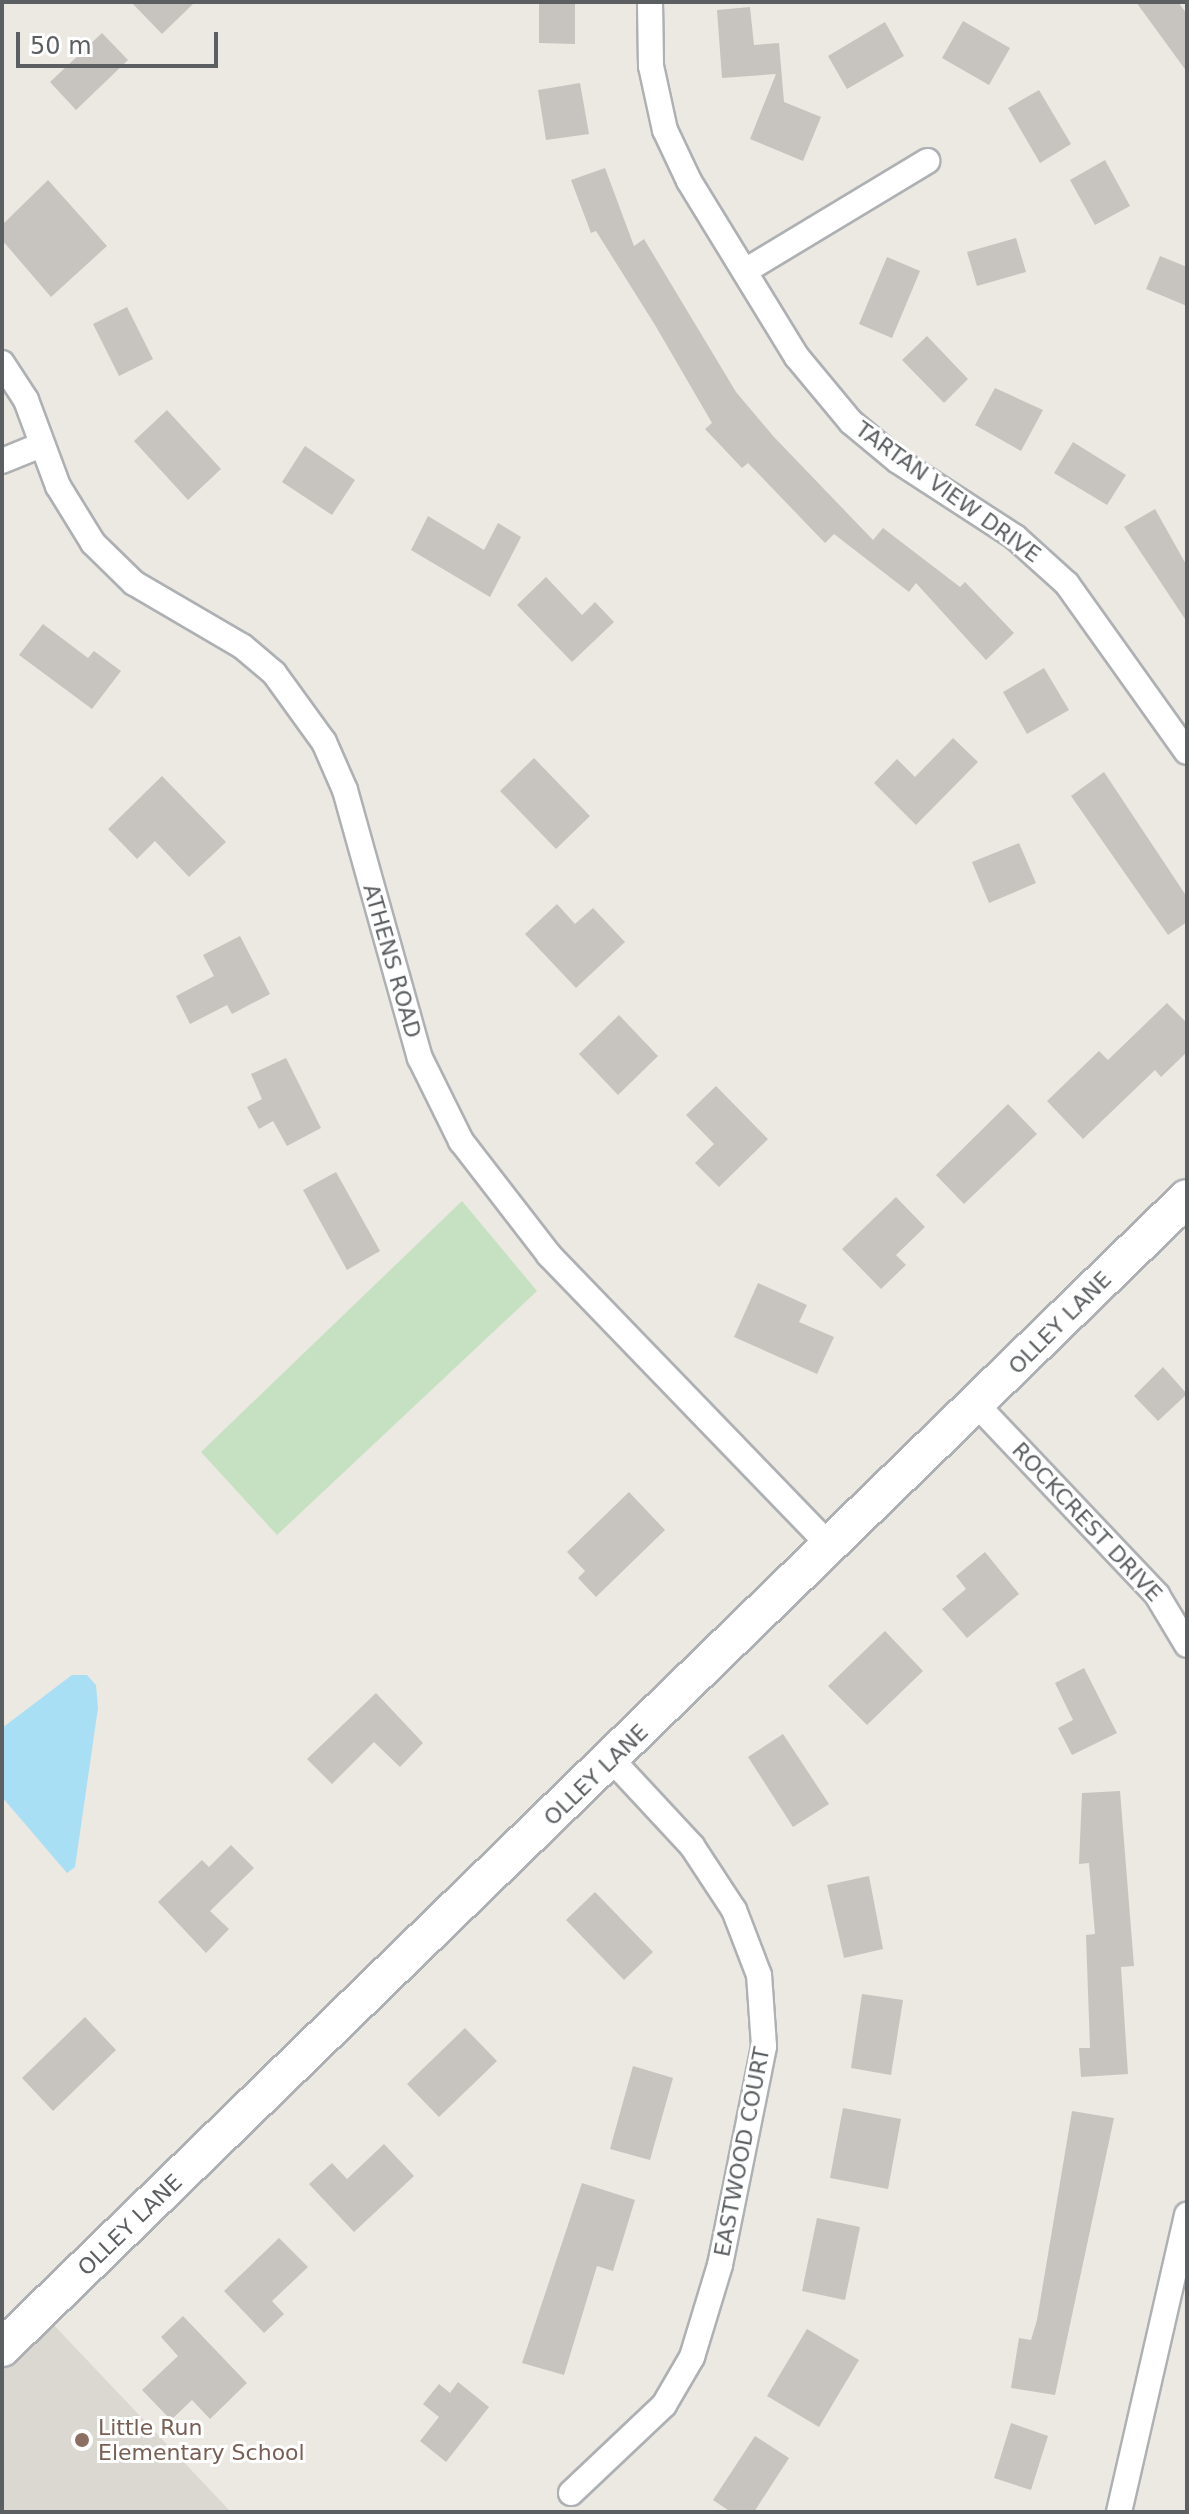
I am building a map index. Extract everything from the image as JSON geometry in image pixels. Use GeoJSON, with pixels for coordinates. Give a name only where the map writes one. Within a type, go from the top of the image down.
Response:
{"type":"FeatureCollection","features":[{"type":"Feature","properties":{"kind":"main road","name":"OLLEY LANE"},"geometry":{"type":"LineString","coordinates":[[2,2348],[612,1760],[1187,1198]]}},
{"type":"Feature","properties":{"kind":"street","name":"TARTAN VIEW DRIVE"},"geometry":{"type":"LineString","coordinates":[[650,2],[651,66],[665,130],[797,357],[851,422],[898,461],[1015,537],[1067,584],[1187,752]]}},
{"type":"Feature","properties":{"kind":"street"},"geometry":{"type":"LineString","coordinates":[[745,271],[927,161]]}},
{"type":"Feature","properties":{"kind":"street","name":"ATHENS ROAD"},"geometry":{"type":"LineString","coordinates":[[2,363],[26,400],[41,445],[74,517],[115,568],[242,646],[302,706],[345,790],[420,1058],[461,1141],[502,1200],[831,1547]]}},
{"type":"Feature","properties":{"kind":"street"},"geometry":{"type":"LineString","coordinates":[[2,461],[41,445]]}},
{"type":"Feature","properties":{"kind":"street","name":"ROCKCREST DRIVE"},"geometry":{"type":"LineString","coordinates":[[977,1405],[1157,1595],[1187,1645]]}},
{"type":"Feature","properties":{"kind":"street","name":"EASTWOOD COURT"},"geometry":{"type":"LineString","coordinates":[[571,2493],[664,2405],[692,2357],[720,2265],[764,2046],[759,1975],[734,1910],[692,1846],[612,1760]]}},
{"type":"Feature","properties":{"kind":"street"},"geometry":{"type":"LineString","coordinates":[[1119,2512],[1187,2215]]}},
{"type":"Feature","properties":{"kind":"shaded area","name":"Little Run Elementary School"},"geometry":{"type":"Polygon","coordinates":[[[50,2321],[231,2512],[2,2512],[2,2368],[50,2321]]]}},
{"type":"Feature","properties":{"kind":"green space"},"geometry":{"type":"Polygon","coordinates":[[[462,1201],[537,1291],[277,1535],[201,1452],[462,1201]]]}},
{"type":"Feature","properties":{"kind":"water"},"geometry":{"type":"Polygon","coordinates":[[[72,1675],[87,1675],[96,1685],[98,1708],[75,1867],[67,1873],[2,1797],[2,1728],[72,1675]]]}},
{"type":"Feature","properties":{"kind":"building"},"geometry":{"type":"Polygon","coordinates":[[[131,2],[195,2],[162,34],[131,2]]]}},
{"type":"Feature","properties":{"kind":"building"},"geometry":{"type":"Polygon","coordinates":[[[539,2],[575,2],[575,44],[539,43],[539,2]]]}},
{"type":"Feature","properties":{"kind":"building"},"geometry":{"type":"Polygon","coordinates":[[[1136,2],[1178,2],[1187,14],[1187,72],[1136,2]]]}},
{"type":"Feature","properties":{"kind":"building"},"geometry":{"type":"Polygon","coordinates":[[[750,7],[754,45],[779,43],[784,102],[821,117],[803,161],[750,139],[776,74],[722,78],[717,10],[750,7]]]}},
{"type":"Feature","properties":{"kind":"building"},"geometry":{"type":"Polygon","coordinates":[[[963,21],[1010,48],[989,85],[942,58],[963,21]]]}},
{"type":"Feature","properties":{"kind":"building"},"geometry":{"type":"Polygon","coordinates":[[[885,22],[904,56],[847,89],[828,56],[885,22]]]}},
{"type":"Feature","properties":{"kind":"building"},"geometry":{"type":"Polygon","coordinates":[[[102,33],[128,60],[76,110],[50,82],[102,33]]]}},
{"type":"Feature","properties":{"kind":"building"},"geometry":{"type":"Polygon","coordinates":[[[580,83],[589,134],[546,140],[538,90],[580,83]]]}},
{"type":"Feature","properties":{"kind":"building"},"geometry":{"type":"Polygon","coordinates":[[[1039,90],[1071,144],[1040,163],[1008,108],[1039,90]]]}},
{"type":"Feature","properties":{"kind":"building"},"geometry":{"type":"Polygon","coordinates":[[[1105,160],[1130,206],[1095,225],[1070,180],[1105,160]]]}},
{"type":"Feature","properties":{"kind":"building"},"geometry":{"type":"Polygon","coordinates":[[[605,168],[634,246],[644,239],[736,392],[774,437],[873,540],[883,528],[960,587],[965,582],[1014,633],[986,660],[916,583],[909,592],[834,534],[825,543],[748,463],[742,468],[705,429],[712,423],[655,325],[596,231],[591,233],[571,180],[605,168]]]}},
{"type":"Feature","properties":{"kind":"building"},"geometry":{"type":"Polygon","coordinates":[[[48,180],[107,246],[51,297],[2,240],[2,225],[48,180]]]}},
{"type":"Feature","properties":{"kind":"building"},"geometry":{"type":"Polygon","coordinates":[[[1016,238],[1026,272],[977,286],[967,252],[1016,238]]]}},
{"type":"Feature","properties":{"kind":"building"},"geometry":{"type":"Polygon","coordinates":[[[1160,256],[1187,267],[1187,306],[1146,289],[1160,256]]]}},
{"type":"Feature","properties":{"kind":"building"},"geometry":{"type":"Polygon","coordinates":[[[887,257],[920,271],[892,338],[859,324],[887,257]]]}},
{"type":"Feature","properties":{"kind":"building"},"geometry":{"type":"Polygon","coordinates":[[[127,307],[153,359],[119,376],[93,324],[127,307]]]}},
{"type":"Feature","properties":{"kind":"building"},"geometry":{"type":"Polygon","coordinates":[[[927,336],[968,379],[944,403],[902,360],[927,336]]]}},
{"type":"Feature","properties":{"kind":"building"},"geometry":{"type":"Polygon","coordinates":[[[995,388],[1043,410],[1021,451],[975,425],[995,388]]]}},
{"type":"Feature","properties":{"kind":"building"},"geometry":{"type":"Polygon","coordinates":[[[167,410],[221,469],[188,500],[134,441],[167,410]]]}},
{"type":"Feature","properties":{"kind":"building"},"geometry":{"type":"Polygon","coordinates":[[[1073,442],[1126,475],[1107,505],[1054,473],[1073,442]]]}},
{"type":"Feature","properties":{"kind":"building"},"geometry":{"type":"Polygon","coordinates":[[[305,446],[355,480],[332,515],[282,482],[305,446]]]}},
{"type":"Feature","properties":{"kind":"building"},"geometry":{"type":"Polygon","coordinates":[[[1155,509],[1187,566],[1187,622],[1124,527],[1155,509]]]}},
{"type":"Feature","properties":{"kind":"building"},"geometry":{"type":"Polygon","coordinates":[[[428,516],[484,550],[498,523],[521,537],[490,597],[411,550],[428,516]]]}},
{"type":"Feature","properties":{"kind":"building"},"geometry":{"type":"Polygon","coordinates":[[[546,577],[582,615],[595,602],[614,622],[572,662],[517,605],[546,577]]]}},
{"type":"Feature","properties":{"kind":"building"},"geometry":{"type":"Polygon","coordinates":[[[43,624],[88,658],[94,651],[121,671],[92,709],[19,655],[43,624]]]}},
{"type":"Feature","properties":{"kind":"building"},"geometry":{"type":"Polygon","coordinates":[[[1044,668],[1069,710],[1027,734],[1003,692],[1044,668]]]}},
{"type":"Feature","properties":{"kind":"building"},"geometry":{"type":"Polygon","coordinates":[[[953,738],[978,762],[916,825],[874,783],[897,759],[915,777],[953,738]]]}},
{"type":"Feature","properties":{"kind":"building"},"geometry":{"type":"Polygon","coordinates":[[[534,758],[590,816],[556,849],[500,791],[534,758]]]}},
{"type":"Feature","properties":{"kind":"building"},"geometry":{"type":"Polygon","coordinates":[[[1104,772],[1187,897],[1187,922],[1168,935],[1071,796],[1104,772]]]}},
{"type":"Feature","properties":{"kind":"building"},"geometry":{"type":"Polygon","coordinates":[[[162,776],[226,842],[189,877],[155,841],[137,859],[108,829],[162,776]]]}},
{"type":"Feature","properties":{"kind":"building"},"geometry":{"type":"Polygon","coordinates":[[[1019,843],[1036,883],[989,903],[972,862],[1019,843]]]}},
{"type":"Feature","properties":{"kind":"building"},"geometry":{"type":"Polygon","coordinates":[[[557,904],[575,924],[593,908],[625,942],[576,988],[525,934],[557,904]]]}},
{"type":"Feature","properties":{"kind":"building"},"geometry":{"type":"Polygon","coordinates":[[[240,936],[270,994],[232,1014],[227,1005],[190,1024],[176,996],[214,976],[203,955],[240,936]]]}},
{"type":"Feature","properties":{"kind":"building"},"geometry":{"type":"Polygon","coordinates":[[[1167,1003],[1187,1023],[1187,1052],[1161,1077],[1155,1070],[1083,1139],[1047,1101],[1099,1051],[1108,1060],[1167,1003]]]}},
{"type":"Feature","properties":{"kind":"building"},"geometry":{"type":"Polygon","coordinates":[[[619,1015],[658,1056],[618,1095],[579,1054],[619,1015]]]}},
{"type":"Feature","properties":{"kind":"building"},"geometry":{"type":"Polygon","coordinates":[[[286,1058],[321,1128],[287,1146],[273,1121],[259,1129],[247,1107],[262,1099],[251,1074],[286,1058]]]}},
{"type":"Feature","properties":{"kind":"building"},"geometry":{"type":"Polygon","coordinates":[[[716,1086],[768,1139],[719,1187],[695,1163],[714,1144],[686,1115],[716,1086]]]}},
{"type":"Feature","properties":{"kind":"building"},"geometry":{"type":"Polygon","coordinates":[[[1008,1104],[1037,1134],[964,1204],[936,1175],[1008,1104]]]}},
{"type":"Feature","properties":{"kind":"building"},"geometry":{"type":"Polygon","coordinates":[[[336,1172],[380,1251],[347,1270],[303,1190],[336,1172]]]}},
{"type":"Feature","properties":{"kind":"building"},"geometry":{"type":"Polygon","coordinates":[[[896,1197],[925,1227],[896,1255],[906,1265],[881,1289],[842,1249],[896,1197]]]}},
{"type":"Feature","properties":{"kind":"building"},"geometry":{"type":"Polygon","coordinates":[[[758,1283],[807,1305],[799,1322],[834,1337],[817,1374],[734,1337],[758,1283]]]}},
{"type":"Feature","properties":{"kind":"building"},"geometry":{"type":"Polygon","coordinates":[[[1163,1367],[1187,1394],[1158,1421],[1134,1396],[1163,1367]]]}},
{"type":"Feature","properties":{"kind":"building"},"geometry":{"type":"Polygon","coordinates":[[[629,1492],[665,1530],[596,1597],[578,1578],[585,1571],[567,1552],[629,1492]]]}},
{"type":"Feature","properties":{"kind":"building"},"geometry":{"type":"Polygon","coordinates":[[[985,1552],[1019,1594],[967,1638],[942,1609],[966,1589],[956,1576],[985,1552]]]}},
{"type":"Feature","properties":{"kind":"building"},"geometry":{"type":"Polygon","coordinates":[[[885,1631],[923,1671],[867,1725],[828,1686],[885,1631]]]}},
{"type":"Feature","properties":{"kind":"building"},"geometry":{"type":"Polygon","coordinates":[[[1084,1668],[1117,1733],[1072,1755],[1058,1728],[1073,1720],[1055,1683],[1084,1668]]]}},
{"type":"Feature","properties":{"kind":"building"},"geometry":{"type":"Polygon","coordinates":[[[376,1693],[423,1743],[400,1767],[374,1742],[332,1784],[307,1759],[376,1693]]]}},
{"type":"Feature","properties":{"kind":"building"},"geometry":{"type":"Polygon","coordinates":[[[783,1734],[829,1804],[793,1827],[748,1757],[783,1734]]]}},
{"type":"Feature","properties":{"kind":"building"},"geometry":{"type":"Polygon","coordinates":[[[1120,1791],[1134,1966],[1121,1967],[1128,2074],[1081,2077],[1079,2048],[1090,2048],[1086,1935],[1095,1934],[1089,1863],[1079,1864],[1082,1793],[1120,1791]]]}},
{"type":"Feature","properties":{"kind":"building"},"geometry":{"type":"Polygon","coordinates":[[[231,1845],[254,1868],[210,1911],[229,1929],[206,1953],[158,1902],[202,1860],[209,1867],[231,1845]]]}},
{"type":"Feature","properties":{"kind":"building"},"geometry":{"type":"Polygon","coordinates":[[[869,1876],[883,1949],[844,1958],[827,1885],[869,1876]]]}},
{"type":"Feature","properties":{"kind":"building"},"geometry":{"type":"Polygon","coordinates":[[[595,1892],[653,1952],[624,1980],[566,1920],[595,1892]]]}},
{"type":"Feature","properties":{"kind":"building"},"geometry":{"type":"Polygon","coordinates":[[[862,1994],[903,2000],[891,2075],[851,2068],[862,1994]]]}},
{"type":"Feature","properties":{"kind":"building"},"geometry":{"type":"Polygon","coordinates":[[[85,2017],[116,2050],[53,2111],[22,2078],[85,2017]]]}},
{"type":"Feature","properties":{"kind":"building"},"geometry":{"type":"Polygon","coordinates":[[[465,2028],[497,2061],[439,2117],[407,2084],[465,2028]]]}},
{"type":"Feature","properties":{"kind":"building"},"geometry":{"type":"Polygon","coordinates":[[[633,2066],[673,2078],[650,2160],[610,2149],[633,2066]]]}},
{"type":"Feature","properties":{"kind":"building"},"geometry":{"type":"Polygon","coordinates":[[[843,2108],[901,2119],[888,2189],[830,2178],[843,2108]]]}},
{"type":"Feature","properties":{"kind":"building"},"geometry":{"type":"Polygon","coordinates":[[[1072,2111],[1114,2118],[1055,2395],[1011,2388],[1019,2338],[1031,2340],[1037,2320],[1072,2111]]]}},
{"type":"Feature","properties":{"kind":"building"},"geometry":{"type":"Polygon","coordinates":[[[384,2144],[414,2176],[354,2232],[309,2184],[332,2163],[347,2179],[384,2144]]]}},
{"type":"Feature","properties":{"kind":"building"},"geometry":{"type":"Polygon","coordinates":[[[582,2183],[635,2200],[613,2271],[597,2266],[564,2375],[522,2363],[582,2183]]]}},
{"type":"Feature","properties":{"kind":"building"},"geometry":{"type":"Polygon","coordinates":[[[817,2218],[860,2227],[845,2300],[802,2291],[817,2218]]]}},
{"type":"Feature","properties":{"kind":"building"},"geometry":{"type":"Polygon","coordinates":[[[279,2238],[308,2267],[272,2301],[284,2314],[264,2333],[224,2291],[279,2238]]]}},
{"type":"Feature","properties":{"kind":"building"},"geometry":{"type":"Polygon","coordinates":[[[183,2316],[247,2383],[210,2419],[192,2400],[171,2420],[142,2390],[178,2356],[161,2337],[183,2316]]]}},
{"type":"Feature","properties":{"kind":"building"},"geometry":{"type":"Polygon","coordinates":[[[807,2329],[859,2360],[819,2427],[767,2396],[807,2329]]]}},
{"type":"Feature","properties":{"kind":"building"},"geometry":{"type":"Polygon","coordinates":[[[458,2382],[489,2407],[446,2462],[420,2441],[439,2417],[423,2404],[439,2384],[450,2393],[458,2382]]]}},
{"type":"Feature","properties":{"kind":"building"},"geometry":{"type":"Polygon","coordinates":[[[1011,2423],[1048,2436],[1031,2490],[994,2478],[1011,2423]]]}},
{"type":"Feature","properties":{"kind":"building"},"geometry":{"type":"Polygon","coordinates":[[[755,2436],[789,2458],[754,2512],[731,2512],[713,2500],[755,2436]]]}},
{"type":"Feature","properties":{"kind":"place","name":"Little Run Elementary School"},"geometry":{"type":"Point","coordinates":[82,2440]}}]}
